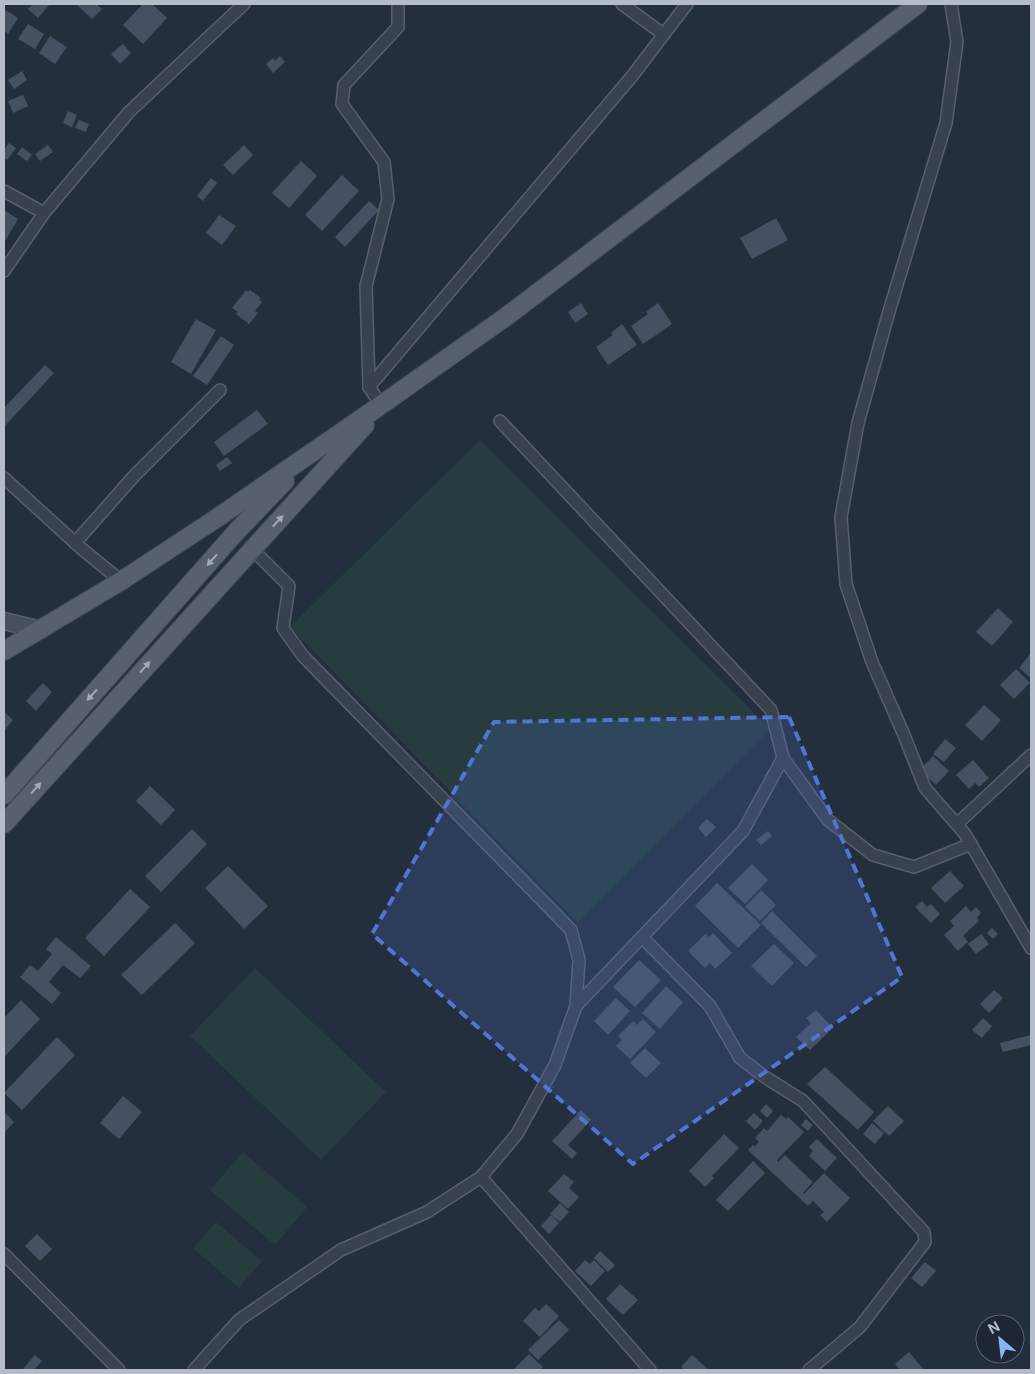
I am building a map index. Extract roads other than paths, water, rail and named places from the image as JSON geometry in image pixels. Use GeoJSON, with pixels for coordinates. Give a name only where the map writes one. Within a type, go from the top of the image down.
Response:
{"type":"FeatureCollection","features":[{"type":"Feature","properties":{"kind":"main road"},"geometry":{"type":"LineString","coordinates":[[4,652],[121,581],[318,450],[507,316],[918,4]]}},
{"type":"Feature","properties":{"kind":"main road"},"geometry":{"type":"LineString","coordinates":[[4,824],[333,461],[381,405]]}},
{"type":"Feature","properties":{"kind":"main road"},"geometry":{"type":"LineString","coordinates":[[4,795],[236,532],[318,450]]}},
{"type":"Feature","properties":{"kind":"main road"},"geometry":{"type":"LineString","coordinates":[[217,518],[224,520],[252,549]]}},
{"type":"Feature","properties":{"kind":"street"},"geometry":{"type":"LineString","coordinates":[[4,271],[44,213],[129,112],[244,4]]}},
{"type":"Feature","properties":{"kind":"street"},"geometry":{"type":"LineString","coordinates":[[381,405],[369,387],[366,286],[388,199],[384,162],[342,104],[344,85],[398,27],[398,4]]}},
{"type":"Feature","properties":{"kind":"street"},"geometry":{"type":"LineString","coordinates":[[622,4],[664,34]]}},
{"type":"Feature","properties":{"kind":"street"},"geometry":{"type":"LineString","coordinates":[[369,387],[633,75],[686,4]]}},
{"type":"Feature","properties":{"kind":"street"},"geometry":{"type":"LineString","coordinates":[[951,4],[958,42],[946,123],[890,308],[858,423],[841,516],[846,584],[872,662],[925,788],[957,824],[971,844],[1031,948]]}},
{"type":"Feature","properties":{"kind":"street"},"geometry":{"type":"LineString","coordinates":[[4,191],[44,213]]}},
{"type":"Feature","properties":{"kind":"street"},"geometry":{"type":"LineString","coordinates":[[75,543],[134,476],[220,390]]}},
{"type":"Feature","properties":{"kind":"street"},"geometry":{"type":"LineString","coordinates":[[500,421],[771,710],[783,758],[828,820],[873,856],[914,867],[971,844]]}},
{"type":"Feature","properties":{"kind":"street"},"geometry":{"type":"LineString","coordinates":[[4,478],[75,543],[121,581]]}},
{"type":"Feature","properties":{"kind":"street"},"geometry":{"type":"LineString","coordinates":[[194,1370],[239,1320],[342,1250],[427,1212],[481,1177],[517,1134],[522,1125],[555,1065],[576,1006],[579,960],[571,930],[303,656],[283,628],[288,586],[252,549]]}},
{"type":"Feature","properties":{"kind":"street"},"geometry":{"type":"LineString","coordinates":[[4,621],[41,630]]}},
{"type":"Feature","properties":{"kind":"street"},"geometry":{"type":"LineString","coordinates":[[957,824],[1031,754]]}},
{"type":"Feature","properties":{"kind":"street"},"geometry":{"type":"LineString","coordinates":[[576,1006],[744,832],[783,758]]}},
{"type":"Feature","properties":{"kind":"street"},"geometry":{"type":"LineString","coordinates":[[642,937],[710,1006],[740,1058],[802,1101],[924,1232],[925,1242],[860,1326],[809,1370]]}},
{"type":"Feature","properties":{"kind":"street"},"geometry":{"type":"LineString","coordinates":[[481,1177],[650,1370]]}},
{"type":"Feature","properties":{"kind":"street"},"geometry":{"type":"LineString","coordinates":[[4,1254],[119,1370]]}}]}
